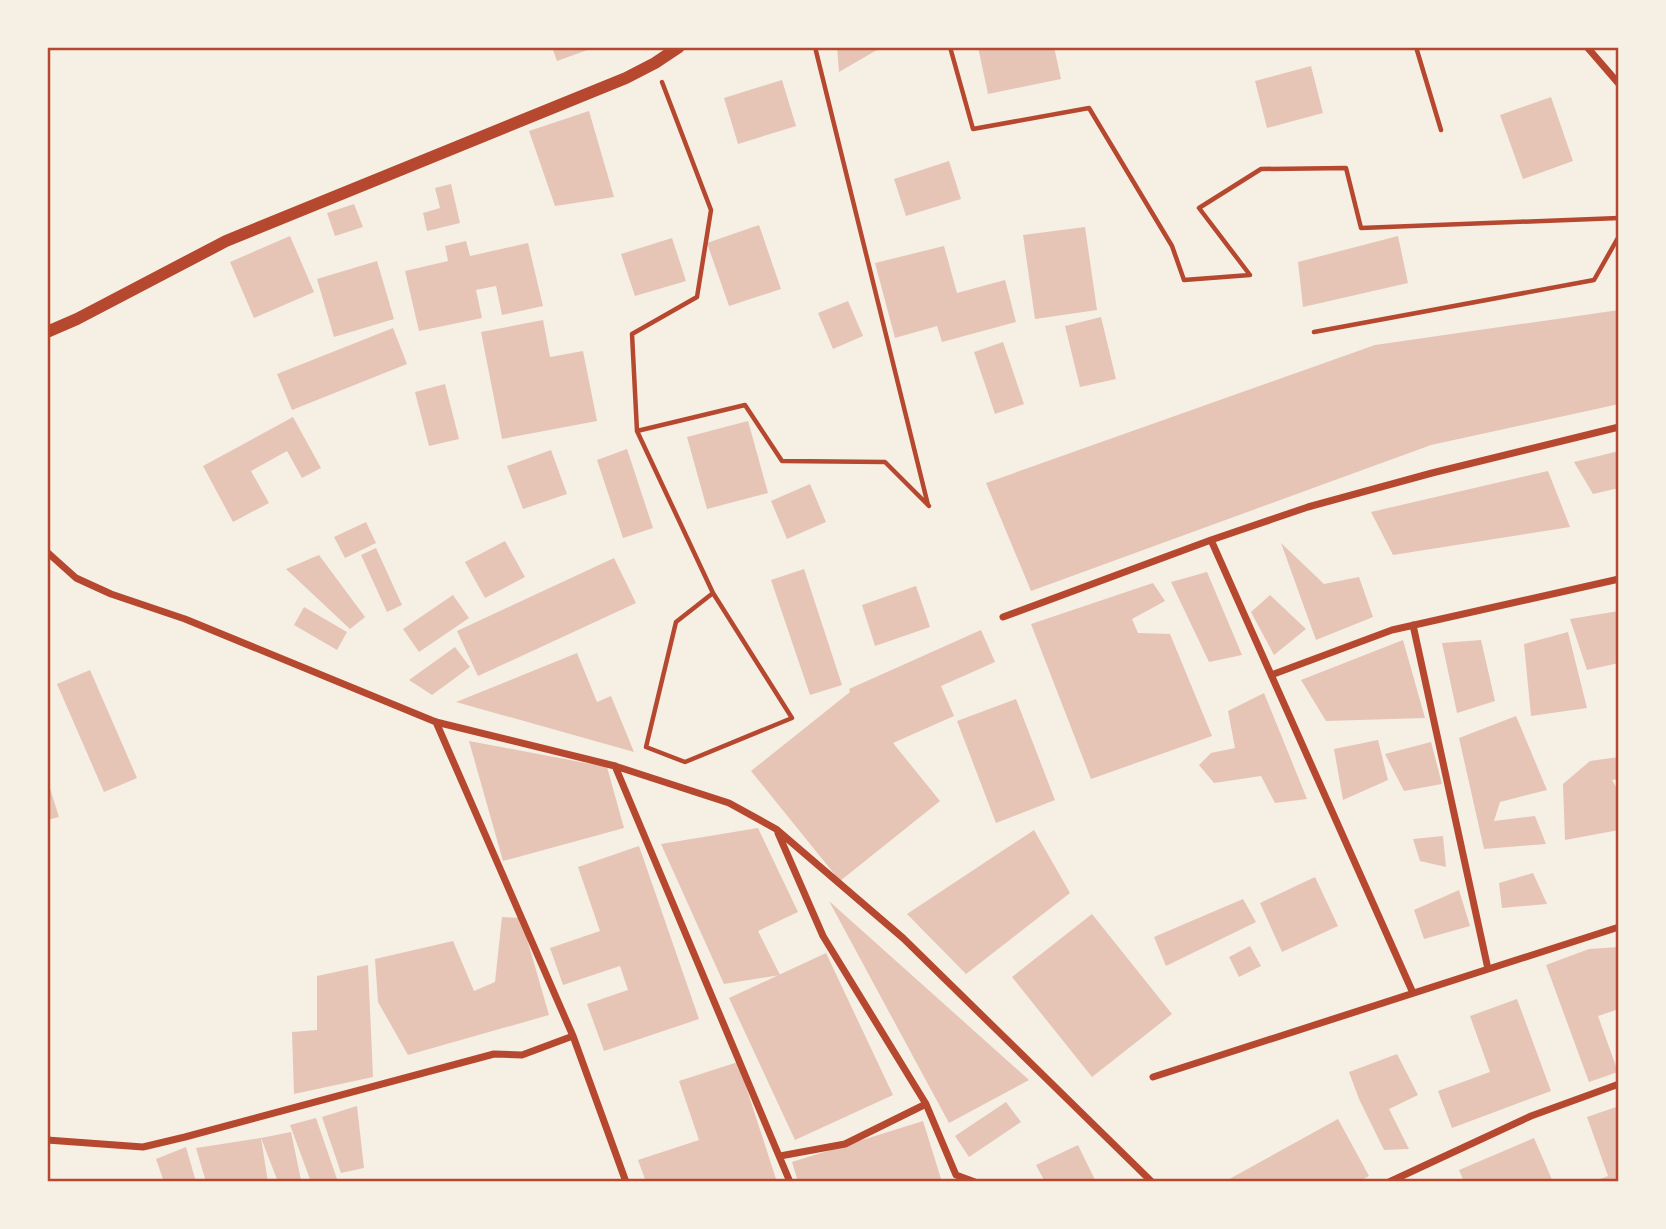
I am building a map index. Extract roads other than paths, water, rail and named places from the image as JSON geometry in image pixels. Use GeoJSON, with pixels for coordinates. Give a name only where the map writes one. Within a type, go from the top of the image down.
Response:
{"type":"FeatureCollection","features":[{"type":"Feature","properties":{"kind":"street"},"geometry":{"type":"LineString","coordinates":[[47,332],[226,241],[626,78],[655,64],[679,47]]}},
{"type":"Feature","properties":{"kind":"street"},"geometry":{"type":"LineString","coordinates":[[1587,47],[1619,84]]}},
{"type":"Feature","properties":{"kind":"street"},"geometry":{"type":"LineString","coordinates":[[1003,617],[1211,540],[1308,508],[1619,427]]}},
{"type":"Feature","properties":{"kind":"street"},"geometry":{"type":"LineString","coordinates":[[1211,540],[1413,993]]}},
{"type":"Feature","properties":{"kind":"street"},"geometry":{"type":"LineString","coordinates":[[47,552],[76,578],[111,594],[185,619],[436,722],[615,766],[729,803],[776,830],[903,938],[1152,1182]]}},
{"type":"Feature","properties":{"kind":"street"},"geometry":{"type":"LineString","coordinates":[[1271,674],[1392,630],[1619,579]]}},
{"type":"Feature","properties":{"kind":"street"},"geometry":{"type":"LineString","coordinates":[[1412,625],[1488,969]]}},
{"type":"Feature","properties":{"kind":"street"},"geometry":{"type":"LineString","coordinates":[[436,722],[573,1036],[626,1182]]}},
{"type":"Feature","properties":{"kind":"street"},"geometry":{"type":"LineString","coordinates":[[615,766],[790,1182]]}},
{"type":"Feature","properties":{"kind":"street"},"geometry":{"type":"LineString","coordinates":[[776,830],[823,936],[926,1104],[956,1175],[975,1182]]}},
{"type":"Feature","properties":{"kind":"street"},"geometry":{"type":"LineString","coordinates":[[1153,1077],[1619,927]]}},
{"type":"Feature","properties":{"kind":"street"},"geometry":{"type":"LineString","coordinates":[[47,1140],[143,1147],[494,1054],[522,1055],[573,1036]]}},
{"type":"Feature","properties":{"kind":"street"},"geometry":{"type":"LineString","coordinates":[[1389,1182],[1531,1116],[1619,1084]]}},
{"type":"Feature","properties":{"kind":"street"},"geometry":{"type":"LineString","coordinates":[[780,1156],[845,1144],[926,1104]]}}]}
